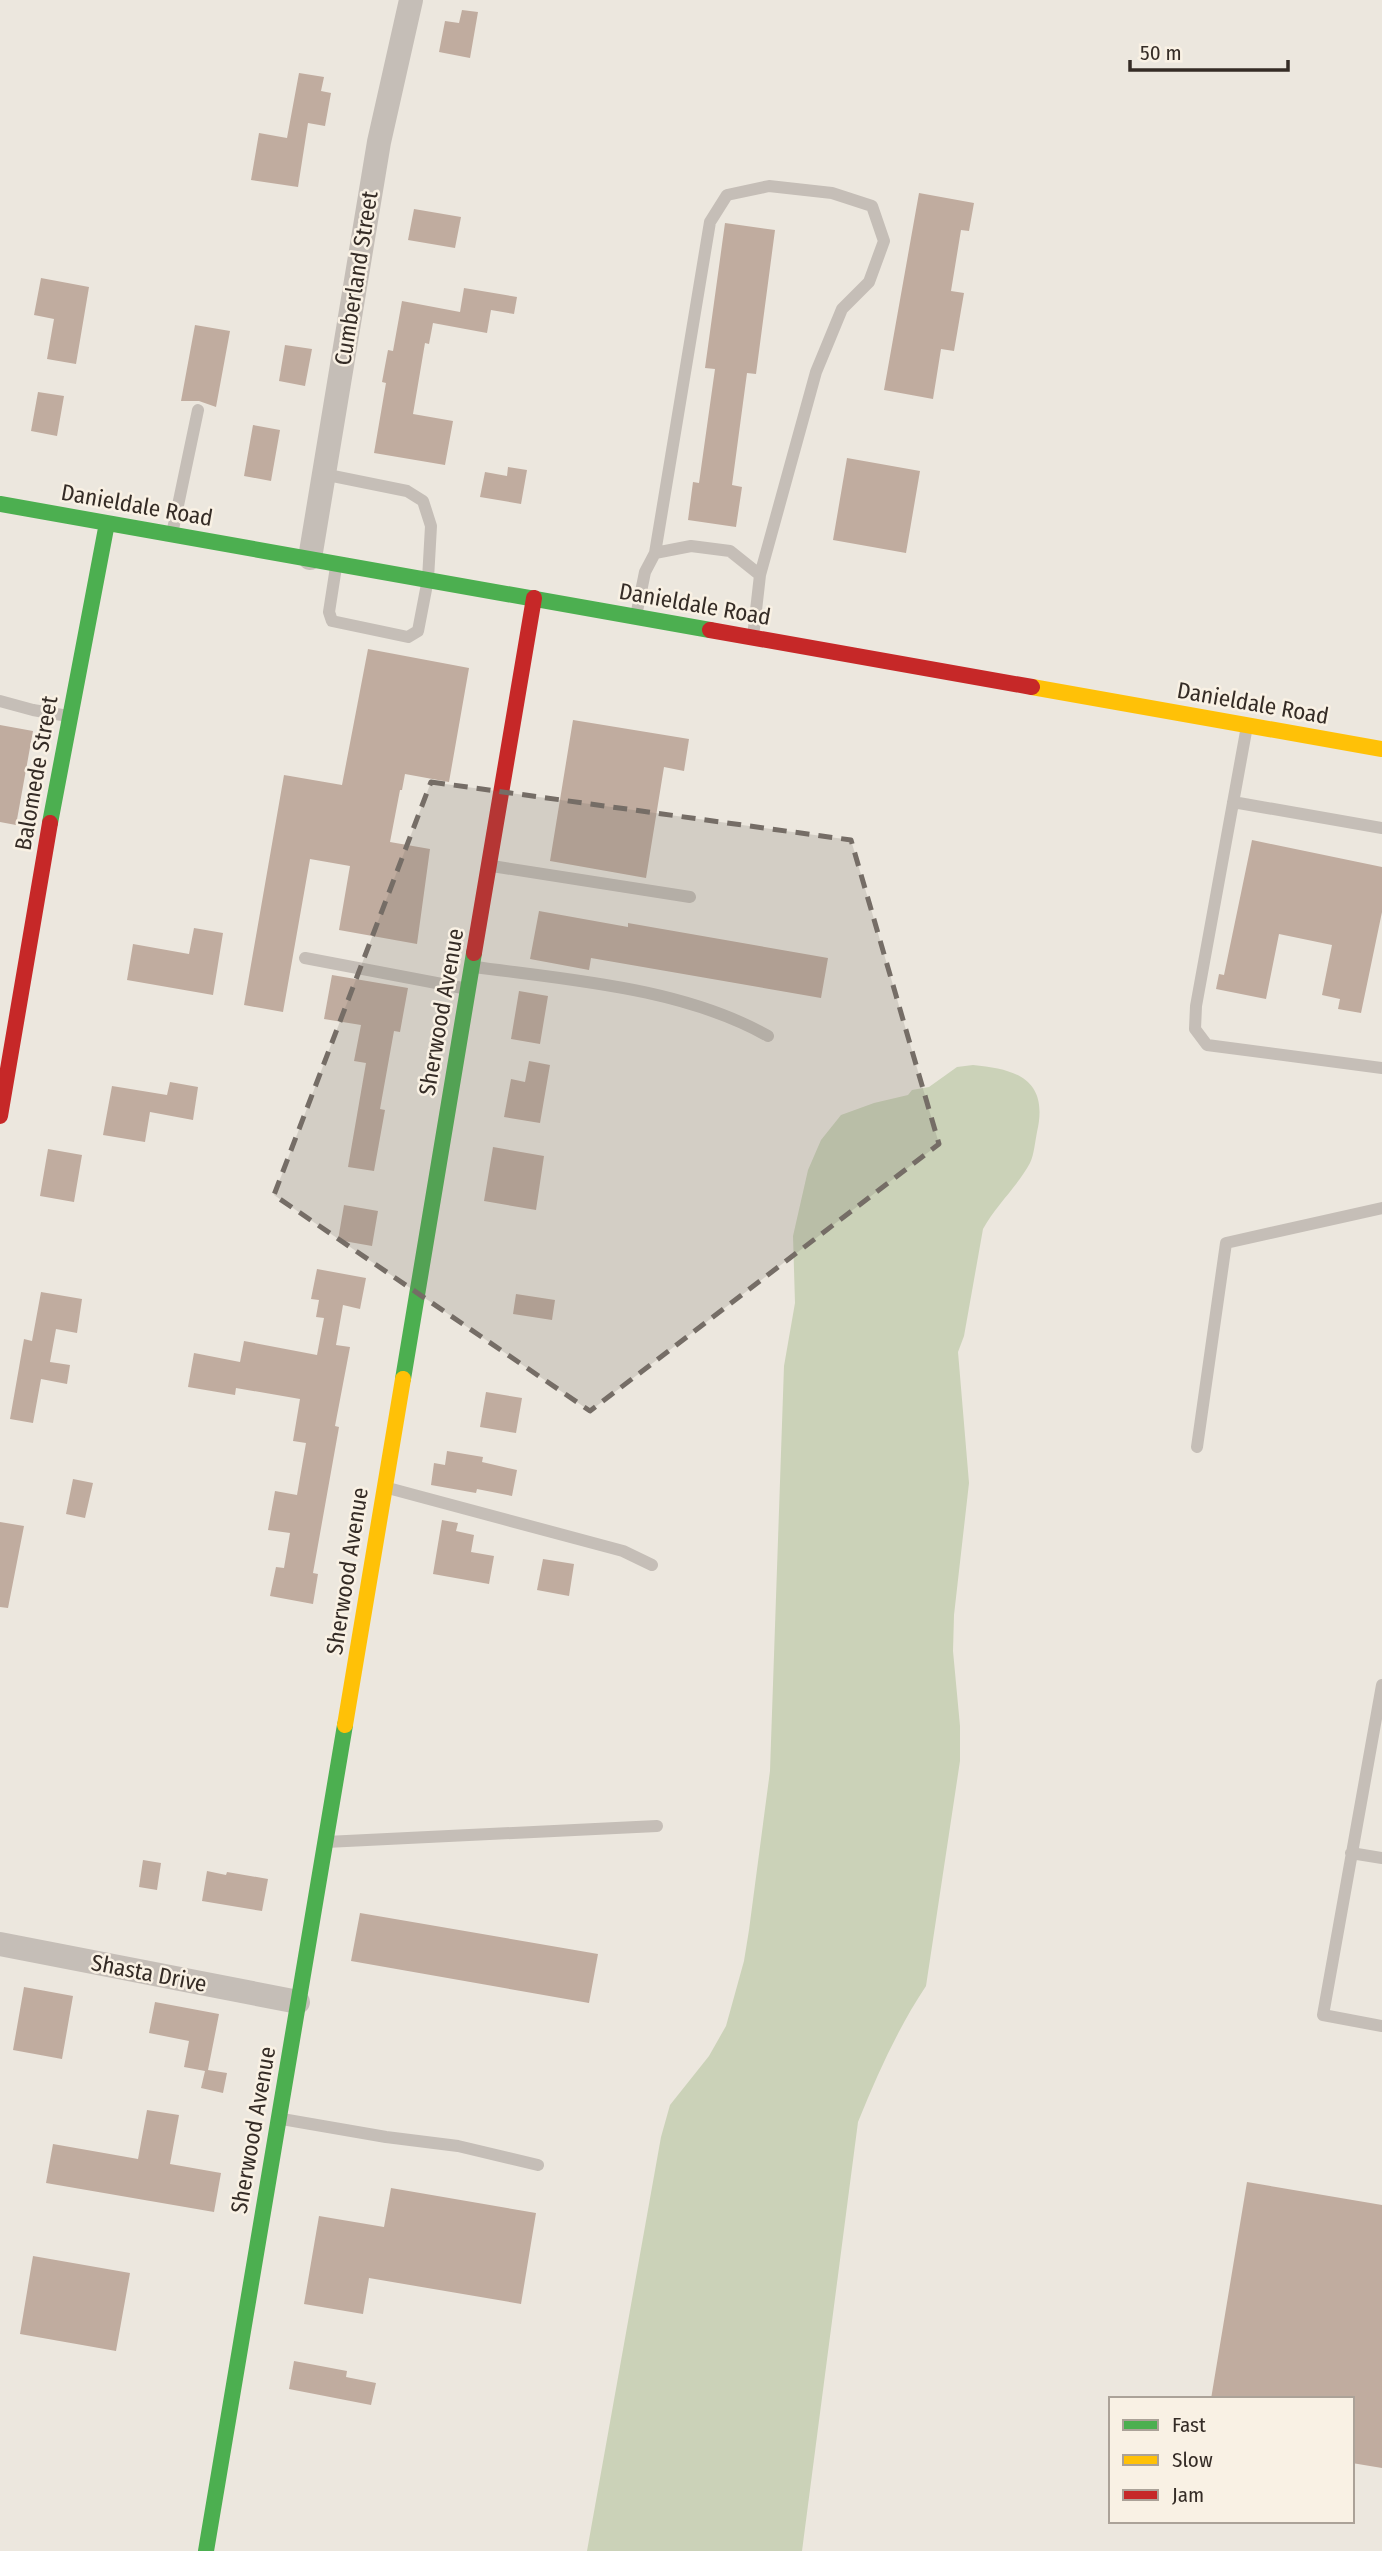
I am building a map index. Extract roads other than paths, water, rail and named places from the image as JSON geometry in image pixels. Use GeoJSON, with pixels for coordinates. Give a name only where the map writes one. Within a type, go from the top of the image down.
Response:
{"type":"FeatureCollection","features":[{"type":"Feature","properties":{"kind":"street","name":"Cumberland Street"},"geometry":{"type":"LineString","coordinates":[[310,558],[379,142],[411,0]]}},
{"type":"Feature","properties":{"kind":"street","name":"Danieldale Road"},"geometry":{"type":"LineString","coordinates":[[0,504],[1382,749]]}},
{"type":"Feature","properties":{"kind":"street","name":"Balomede Street"},"geometry":{"type":"LineString","coordinates":[[0,1116],[70,716],[107,523]]}},
{"type":"Feature","properties":{"kind":"street","name":"Sherwood Avenue"},"geometry":{"type":"LineString","coordinates":[[206,2551],[534,598]]}},
{"type":"Feature","properties":{"kind":"street","name":"Shasta Drive"},"geometry":{"type":"LineString","coordinates":[[0,1944],[298,2002]]}},
{"type":"Feature","properties":{"kind":"lane"},"geometry":{"type":"LineString","coordinates":[[636,616],[645,572],[655,553],[710,222],[727,195],[769,186],[832,193],[872,206],[884,241],[869,282],[842,309],[816,372],[760,575],[753,637]]}},
{"type":"Feature","properties":{"kind":"lane"},"geometry":{"type":"LineString","coordinates":[[172,534],[198,410]]}},
{"type":"Feature","properties":{"kind":"lane"},"geometry":{"type":"LineString","coordinates":[[323,474],[407,491],[423,501],[431,526],[428,579],[418,631],[408,637],[332,621],[329,612],[336,563]]}},
{"type":"Feature","properties":{"kind":"lane"},"geometry":{"type":"LineString","coordinates":[[655,553],[691,546],[730,551],[760,575]]}},
{"type":"Feature","properties":{"kind":"lane"},"geometry":{"type":"LineString","coordinates":[[0,701],[70,716]]}},
{"type":"Feature","properties":{"kind":"lane"},"geometry":{"type":"LineString","coordinates":[[1247,725],[1196,1006],[1195,1030],[1207,1045],[1382,1068]]}},
{"type":"Feature","properties":{"kind":"lane"},"geometry":{"type":"LineString","coordinates":[[1233,802],[1382,828]]}},
{"type":"Feature","properties":{"kind":"lane"},"geometry":{"type":"LineString","coordinates":[[488,866],[690,897]]}},
{"type":"Feature","properties":{"kind":"lane"},"geometry":{"type":"LineString","coordinates":[[305,958],[468,989]]}},
{"type":"Feature","properties":{"kind":"lane"},"geometry":{"type":"LineString","coordinates":[[471,967],[628,988],[740,1020],[768,1036]]}},
{"type":"Feature","properties":{"kind":"lane"},"geometry":{"type":"LineString","coordinates":[[1197,1447],[1226,1243],[1382,1208]]}},
{"type":"Feature","properties":{"kind":"lane"},"geometry":{"type":"LineString","coordinates":[[384,1487],[623,1551],[652,1565]]}},
{"type":"Feature","properties":{"kind":"lane"},"geometry":{"type":"LineString","coordinates":[[1382,1685],[1323,2015],[1382,2026]]}},
{"type":"Feature","properties":{"kind":"lane"},"geometry":{"type":"LineString","coordinates":[[326,1842],[657,1826]]}},
{"type":"Feature","properties":{"kind":"lane"},"geometry":{"type":"LineString","coordinates":[[1351,1853],[1382,1858]]}},
{"type":"Feature","properties":{"kind":"lane"},"geometry":{"type":"LineString","coordinates":[[278,2119],[458,2146],[538,2165]]}}]}
